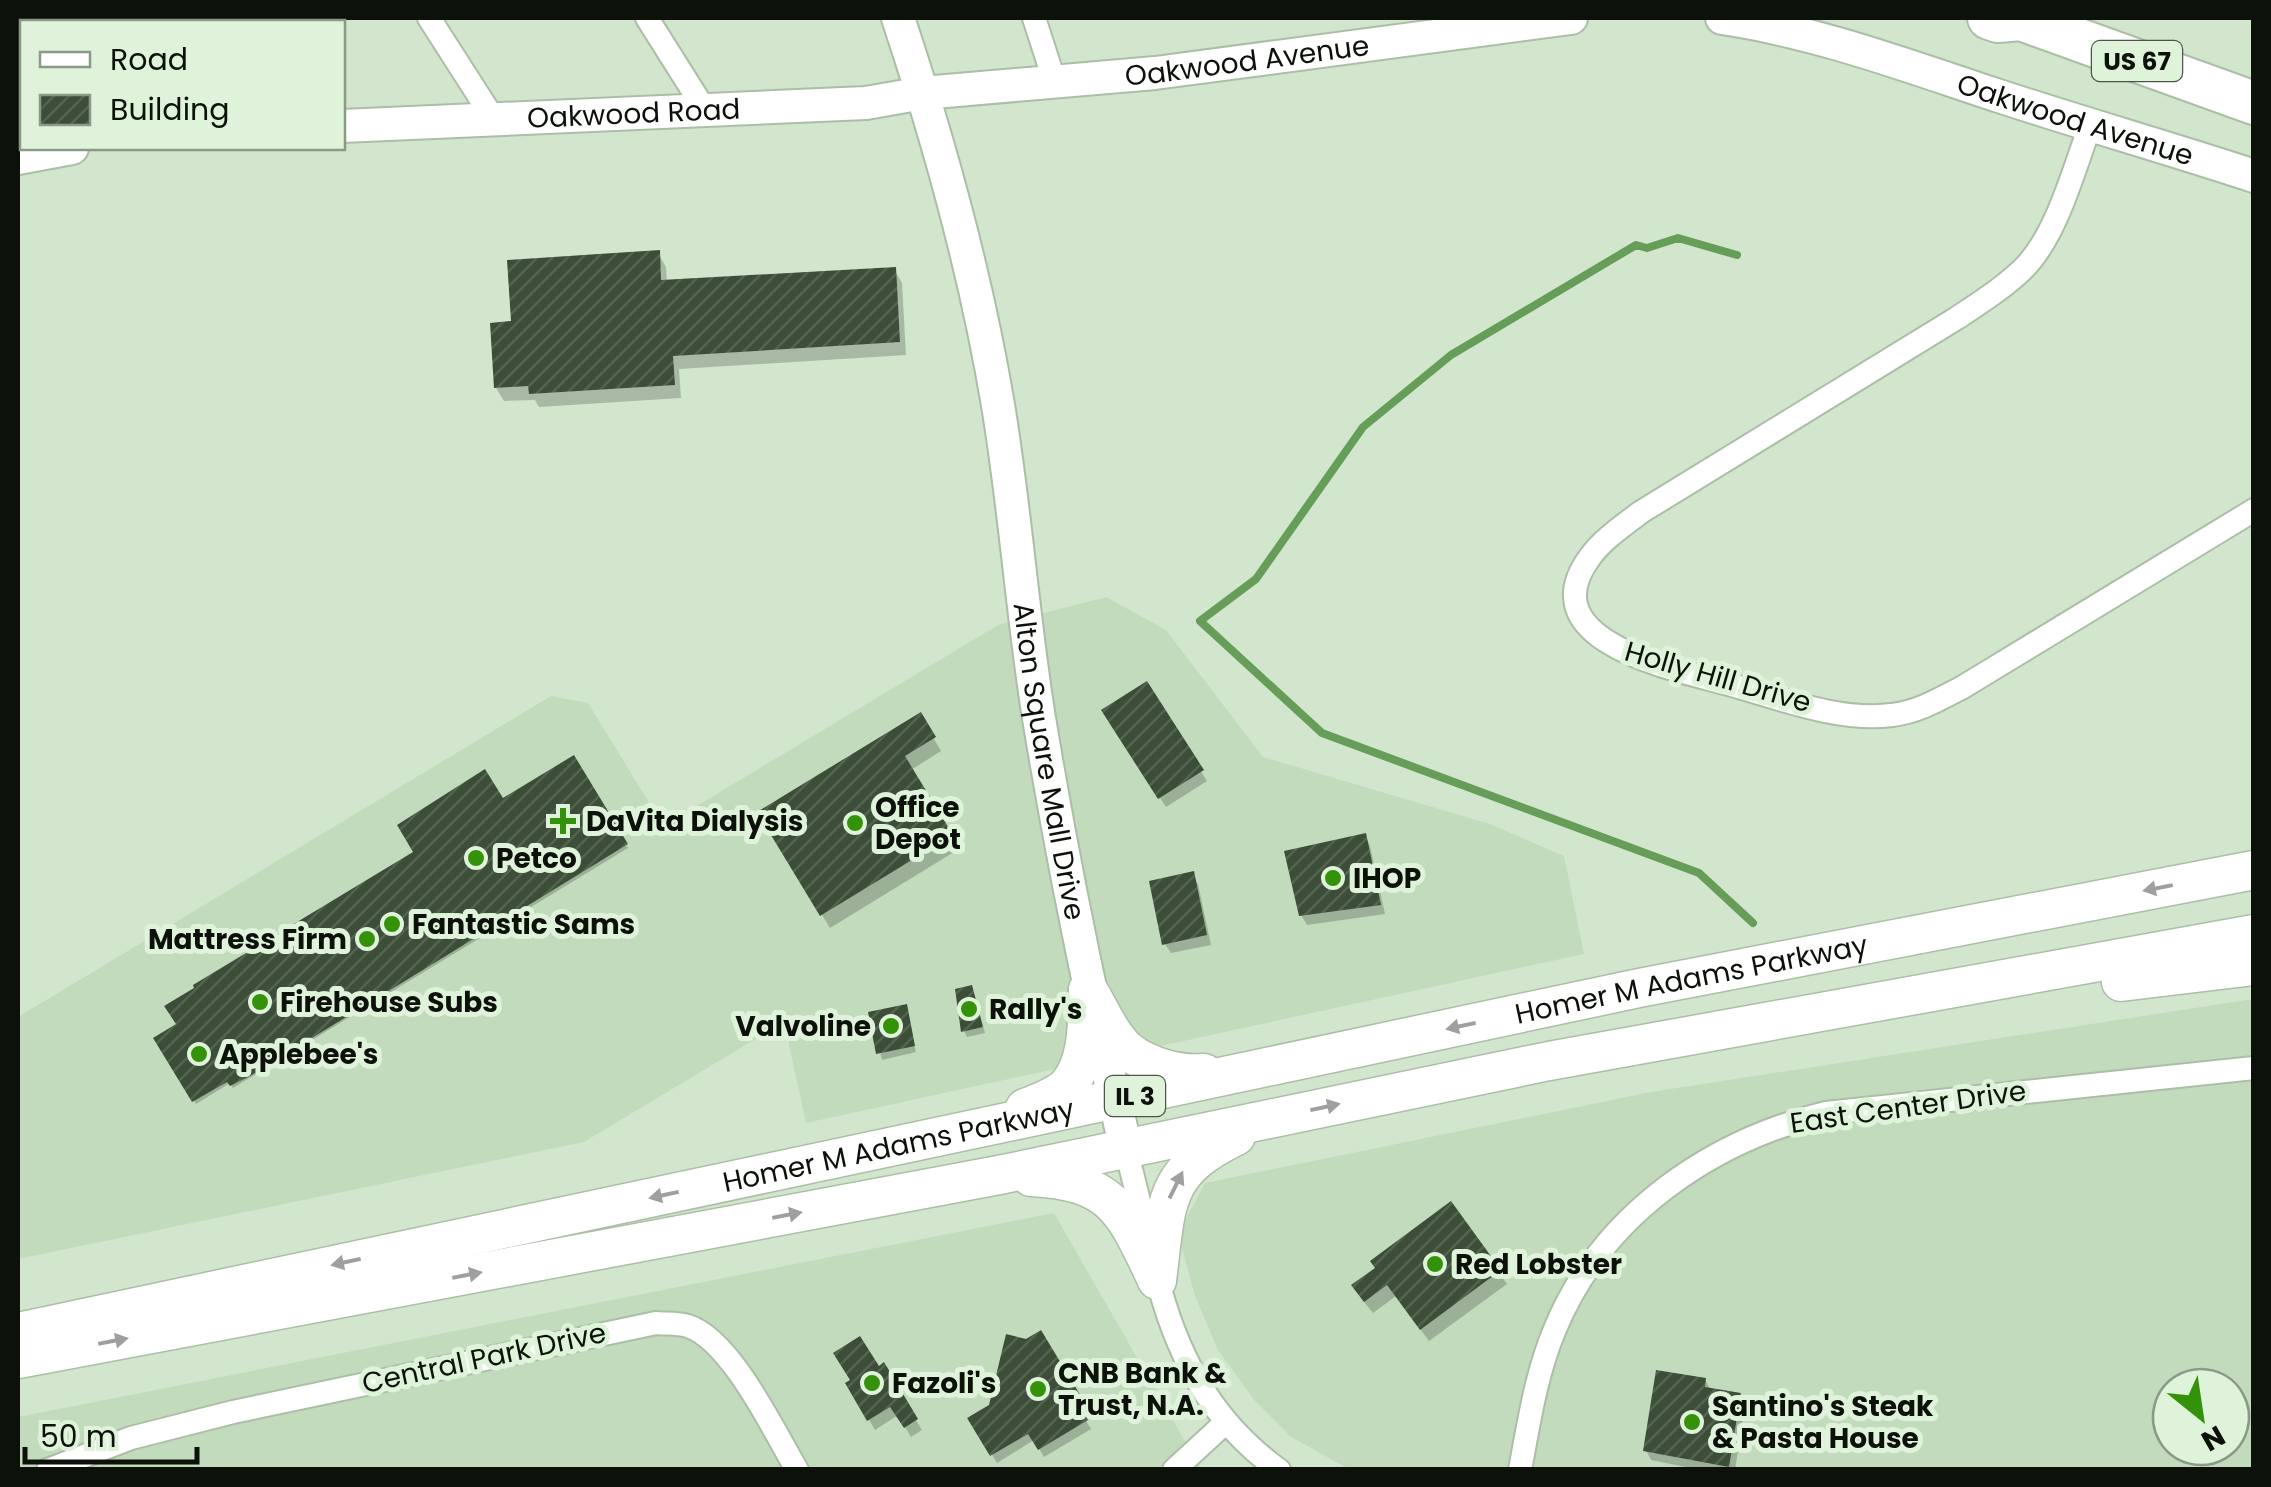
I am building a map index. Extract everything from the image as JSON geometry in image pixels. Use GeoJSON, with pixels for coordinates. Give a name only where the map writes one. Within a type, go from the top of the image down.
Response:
{"type":"FeatureCollection","features":[{"type":"Feature","properties":{"kind":"highway","name":"US 67"},"geometry":{"type":"LineString","coordinates":[[2010,18],[2254,103]]}},
{"type":"Feature","properties":{"kind":"main road","name":"Homer M Adams Parkway"},"geometry":{"type":"LineString","coordinates":[[18,1332],[1639,988],[2254,870]]}},
{"type":"Feature","properties":{"kind":"main road","name":"Homer M Adams Parkway"},"geometry":{"type":"LineString","coordinates":[[18,1360],[998,1175],[1549,1061],[2254,934]]}},
{"type":"Feature","properties":{"kind":"main road"},"geometry":{"type":"LineString","coordinates":[[1549,1061],[1934,1004],[2254,966]]}},
{"type":"Feature","properties":{"kind":"main road"},"geometry":{"type":"LineString","coordinates":[[1088,990],[1128,1051],[1162,1068],[1188,1074],[1256,1070]]}},
{"type":"Feature","properties":{"kind":"main road"},"geometry":{"type":"LineString","coordinates":[[979,1129],[1068,1086],[1086,1038],[1088,990]]}},
{"type":"Feature","properties":{"kind":"main road"},"geometry":{"type":"LineString","coordinates":[[1158,1280],[1172,1186],[1185,1168],[1215,1146],[1270,1118]]}},
{"type":"Feature","properties":{"kind":"main road"},"geometry":{"type":"LineString","coordinates":[[998,1175],[1054,1178],[1093,1188],[1114,1202],[1158,1280]]}},
{"type":"Feature","properties":{"kind":"street"},"geometry":{"type":"LineString","coordinates":[[429,18],[495,121]]}},
{"type":"Feature","properties":{"kind":"street"},"geometry":{"type":"LineString","coordinates":[[647,18],[705,110]]}},
{"type":"Feature","properties":{"kind":"street","name":"Alton Square Mall Drive"},"geometry":{"type":"LineString","coordinates":[[898,18],[923,93],[980,303],[1014,501],[1038,710],[1088,990],[1158,1280],[1176,1340],[1191,1372],[1225,1423],[1253,1452],[1278,1470]]}},
{"type":"Feature","properties":{"kind":"street"},"geometry":{"type":"LineString","coordinates":[[1034,18],[1055,83]]}},
{"type":"Feature","properties":{"kind":"street","name":"Oakwood Avenue"},"geometry":{"type":"LineString","coordinates":[[923,93],[1055,83],[1571,18]]}},
{"type":"Feature","properties":{"kind":"street","name":"Oakwood Avenue"},"geometry":{"type":"LineString","coordinates":[[1722,18],[1768,24],[1831,41],[2254,176]]}},
{"type":"Feature","properties":{"kind":"street","name":"Oakwood Road"},"geometry":{"type":"LineString","coordinates":[[345,126],[866,103],[923,93]]}},
{"type":"Feature","properties":{"kind":"street","name":"Holly Hill Drive"},"geometry":{"type":"LineString","coordinates":[[2090,126],[2064,199],[2028,264],[1957,318],[1685,484],[1614,533],[1590,556],[1579,576],[1576,596],[1582,616],[1596,635],[1632,657],[1832,711],[1894,715],[1929,705],[1962,688],[2254,510]]}},
{"type":"Feature","properties":{"kind":"street"},"geometry":{"type":"LineString","coordinates":[[18,158],[61,150]]}},
{"type":"Feature","properties":{"kind":"street","name":"East Center Drive"},"geometry":{"type":"LineString","coordinates":[[1520,1470],[1535,1392],[1562,1313],[1583,1277],[1614,1238],[1664,1186],[1695,1164],[1784,1123],[1826,1112],[2254,1068]]}},
{"type":"Feature","properties":{"kind":"street","name":"Central Park Drive"},"geometry":{"type":"LineString","coordinates":[[48,1470],[131,1438],[233,1412],[656,1323],[688,1326],[712,1340],[730,1360],[797,1470]]}},
{"type":"Feature","properties":{"kind":"street"},"geometry":{"type":"LineString","coordinates":[[1174,1470],[1225,1423]]}},
{"type":"Feature","properties":{"kind":"shaded area"},"geometry":{"type":"Polygon","coordinates":[[[1106,597],[1166,630],[1263,757],[1490,824],[1564,856],[1584,954],[806,1123],[784,1022],[584,1142],[18,1259],[18,1017],[551,696],[588,703],[658,817],[670,822],[998,625],[1106,597]]]}},
{"type":"Feature","properties":{"kind":"shaded area"},"geometry":{"type":"Polygon","coordinates":[[[2253,999],[2253,1469],[1349,1469],[1291,1437],[1254,1400],[1218,1350],[1195,1296],[1178,1234],[1205,1183],[1651,1092],[2253,999]]]}},
{"type":"Feature","properties":{"kind":"shaded area"},"geometry":{"type":"Polygon","coordinates":[[[1054,1213],[1201,1469],[18,1470],[18,1417],[1054,1213]]]}},
{"type":"Feature","properties":{"kind":"building"},"geometry":{"type":"Polygon","coordinates":[[[660,250],[661,280],[896,267],[900,342],[673,356],[675,385],[529,394],[528,386],[494,388],[490,323],[511,321],[507,260],[660,250]]]}},
{"type":"Feature","properties":{"kind":"building"},"geometry":{"type":"Polygon","coordinates":[[[1147,681],[1204,770],[1158,799],[1101,710],[1147,681]]]}},
{"type":"Feature","properties":{"kind":"building","name":"Office Depot"},"geometry":{"type":"Polygon","coordinates":[[[921,712],[936,737],[905,756],[953,835],[820,916],[757,812],[921,712]]]}},
{"type":"Feature","properties":{"kind":"building"},"geometry":{"type":"Polygon","coordinates":[[[574,755],[628,844],[250,1076],[230,1086],[227,1082],[192,1102],[153,1038],[176,1024],[164,1006],[413,852],[397,825],[485,769],[503,798],[574,755]]]}},
{"type":"Feature","properties":{"kind":"building","name":"IHOP"},"geometry":{"type":"Polygon","coordinates":[[[1366,833],[1381,905],[1299,916],[1284,851],[1366,833]]]}},
{"type":"Feature","properties":{"kind":"building"},"geometry":{"type":"Polygon","coordinates":[[[1194,871],[1207,935],[1162,945],[1149,881],[1194,871]]]}},
{"type":"Feature","properties":{"kind":"building","name":"Rally's"},"geometry":{"type":"Polygon","coordinates":[[[972,985],[983,1027],[961,1032],[955,989],[972,985]]]}},
{"type":"Feature","properties":{"kind":"building","name":"Valvoline"},"geometry":{"type":"Polygon","coordinates":[[[907,1004],[915,1046],[876,1054],[868,1012],[907,1004]]]}},
{"type":"Feature","properties":{"kind":"building","name":"Red Lobster"},"geometry":{"type":"Polygon","coordinates":[[[1451,1201],[1501,1270],[1420,1330],[1387,1285],[1364,1302],[1351,1285],[1375,1268],[1370,1261],[1451,1201]]]}},
{"type":"Feature","properties":{"kind":"building","name":"CNB Bank & Trust, N.A."},"geometry":{"type":"Polygon","coordinates":[[[1041,1330],[1082,1398],[1077,1401],[1088,1420],[1038,1450],[1028,1434],[990,1456],[967,1418],[989,1405],[1006,1334],[1026,1339],[1041,1330]]]}},
{"type":"Feature","properties":{"kind":"building","name":"Fazoli's"},"geometry":{"type":"Polygon","coordinates":[[[860,1336],[879,1366],[884,1362],[918,1419],[904,1428],[890,1407],[867,1421],[845,1383],[850,1380],[833,1353],[860,1336]]]}},
{"type":"Feature","properties":{"kind":"building","name":"Santino's Steak & Pasta House"},"geometry":{"type":"Polygon","coordinates":[[[1656,1370],[1706,1378],[1705,1387],[1741,1393],[1729,1467],[1643,1451],[1656,1370]]]}},
{"type":"Feature","properties":{"kind":"waterway"},"geometry":{"type":"LineString","coordinates":[[1737,255],[1678,238],[1647,248],[1636,245],[1451,355],[1363,427],[1256,579],[1200,621],[1322,733],[1699,873],[1753,923]]}},
{"type":"Feature","properties":{"kind":"place","name":"DaVita Dialysis"},"geometry":{"type":"Point","coordinates":[563,821]}},
{"type":"Feature","properties":{"kind":"place","name":"Office Depot"},"geometry":{"type":"Point","coordinates":[855,823]}},
{"type":"Feature","properties":{"kind":"place","name":"Petco"},"geometry":{"type":"Point","coordinates":[476,858]}},
{"type":"Feature","properties":{"kind":"place","name":"IHOP"},"geometry":{"type":"Point","coordinates":[1333,878]}},
{"type":"Feature","properties":{"kind":"place","name":"Fantastic Sams"},"geometry":{"type":"Point","coordinates":[392,924]}},
{"type":"Feature","properties":{"kind":"place","name":"Mattress Firm"},"geometry":{"type":"Point","coordinates":[367,939]}},
{"type":"Feature","properties":{"kind":"place","name":"Firehouse Subs"},"geometry":{"type":"Point","coordinates":[260,1002]}},
{"type":"Feature","properties":{"kind":"place","name":"Rally's"},"geometry":{"type":"Point","coordinates":[969,1009]}},
{"type":"Feature","properties":{"kind":"place","name":"Valvoline"},"geometry":{"type":"Point","coordinates":[891,1026]}},
{"type":"Feature","properties":{"kind":"place","name":"Applebee's"},"geometry":{"type":"Point","coordinates":[199,1054]}},
{"type":"Feature","properties":{"kind":"place","name":"Red Lobster"},"geometry":{"type":"Point","coordinates":[1435,1264]}},
{"type":"Feature","properties":{"kind":"place","name":"Fazoli's"},"geometry":{"type":"Point","coordinates":[872,1383]}},
{"type":"Feature","properties":{"kind":"place","name":"CNB Bank & Trust, N.A."},"geometry":{"type":"Point","coordinates":[1038,1389]}},
{"type":"Feature","properties":{"kind":"place","name":"Santino's Steak & Pasta House"},"geometry":{"type":"Point","coordinates":[1692,1422]}}]}
